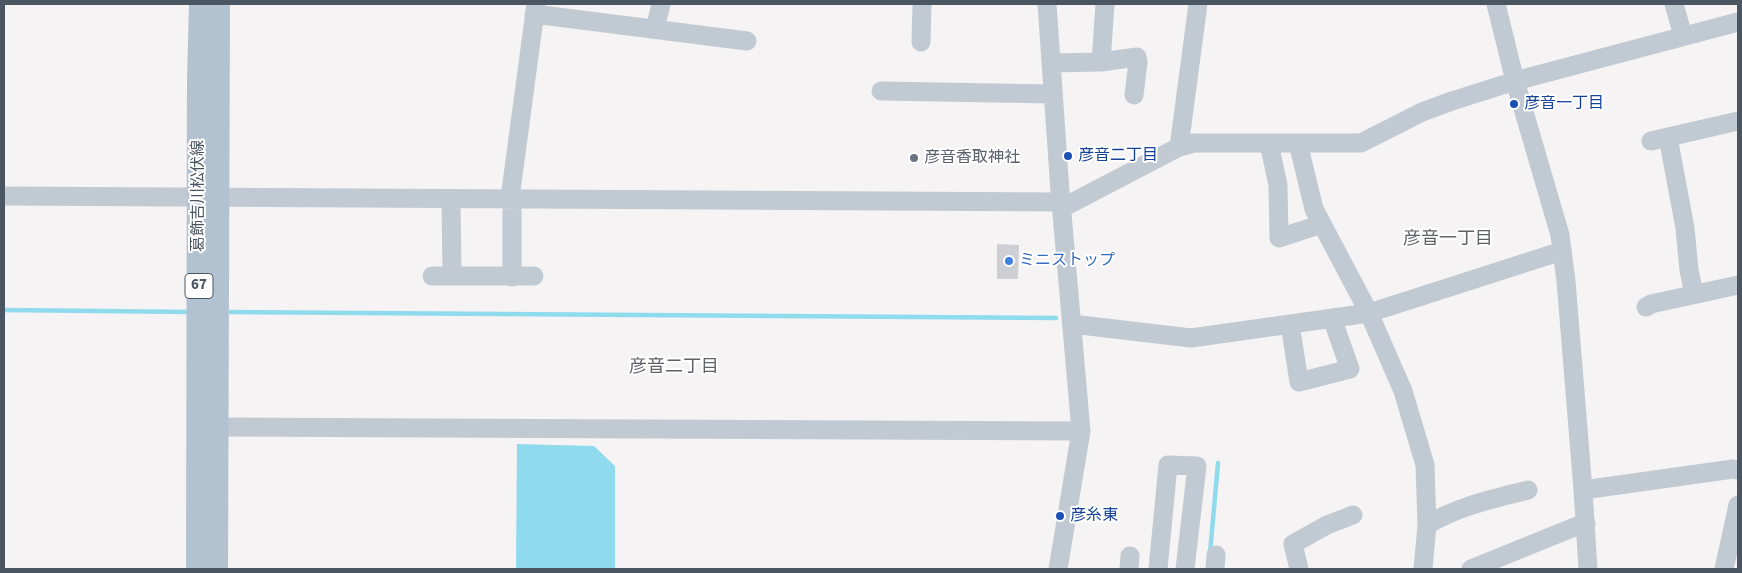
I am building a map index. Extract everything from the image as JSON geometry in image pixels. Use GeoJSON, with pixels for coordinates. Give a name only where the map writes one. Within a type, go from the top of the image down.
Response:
{"type":"FeatureCollection","features":[{"type":"Feature","properties":{"kind":"main road","name":"葛飾吉川松伏線"},"geometry":{"type":"LineString","coordinates":[[200,4],[199,80],[209,197],[216,427],[216,569]]}},
{"type":"Feature","properties":{"kind":"main road","name":"葛飾吉川松伏線"},"geometry":{"type":"LineString","coordinates":[[198,569],[209,197],[218,4]]}},
{"type":"Feature","properties":{"kind":"street"},"geometry":{"type":"LineString","coordinates":[[655,29],[661,4]]}},
{"type":"Feature","properties":{"kind":"street"},"geometry":{"type":"LineString","coordinates":[[921,42],[922,4]]}},
{"type":"Feature","properties":{"kind":"street"},"geometry":{"type":"LineString","coordinates":[[1047,4],[1080,431],[1058,569]]}},
{"type":"Feature","properties":{"kind":"street"},"geometry":{"type":"LineString","coordinates":[[1101,62],[1104,4]]}},
{"type":"Feature","properties":{"kind":"street"},"geometry":{"type":"LineString","coordinates":[[1179,147],[1198,4]]}},
{"type":"Feature","properties":{"kind":"street"},"geometry":{"type":"LineString","coordinates":[[1496,4],[1515,81],[1547,188],[1562,250],[1584,490],[1588,569]]}},
{"type":"Feature","properties":{"kind":"street"},"geometry":{"type":"LineString","coordinates":[[1674,4],[1684,36]]}},
{"type":"Feature","properties":{"kind":"street"},"geometry":{"type":"LineString","coordinates":[[512,276],[511,198],[535,9],[655,29],[747,41]]}},
{"type":"Feature","properties":{"kind":"street"},"geometry":{"type":"LineString","coordinates":[[4,196],[511,198],[1062,205],[1179,147],[1194,143],[1361,143],[1422,112],[1515,81],[1738,22]]}},
{"type":"Feature","properties":{"kind":"street"},"geometry":{"type":"LineString","coordinates":[[1051,63],[1101,62],[1136,56],[1138,62],[1134,95]]}},
{"type":"Feature","properties":{"kind":"street"},"geometry":{"type":"LineString","coordinates":[[881,91],[1053,94]]}},
{"type":"Feature","properties":{"kind":"street"},"geometry":{"type":"LineString","coordinates":[[1694,294],[1689,270],[1685,228],[1659,139],[1738,121]]}},
{"type":"Feature","properties":{"kind":"street"},"geometry":{"type":"LineString","coordinates":[[1269,143],[1278,185],[1279,238],[1322,224]]}},
{"type":"Feature","properties":{"kind":"street"},"geometry":{"type":"LineString","coordinates":[[1298,143],[1314,209],[1369,313],[1403,391],[1425,465],[1426,525],[1423,569]]}},
{"type":"Feature","properties":{"kind":"street"},"geometry":{"type":"LineString","coordinates":[[451,199],[452,276]]}},
{"type":"Feature","properties":{"kind":"street"},"geometry":{"type":"LineString","coordinates":[[1072,324],[1191,338],[1369,313],[1562,250]]}},
{"type":"Feature","properties":{"kind":"street"},"geometry":{"type":"LineString","coordinates":[[432,276],[534,276]]}},
{"type":"Feature","properties":{"kind":"street"},"geometry":{"type":"LineString","coordinates":[[1646,307],[1651,304],[1738,285]]}},
{"type":"Feature","properties":{"kind":"street"},"geometry":{"type":"LineString","coordinates":[[1290,324],[1299,382],[1350,369],[1332,318]]}},
{"type":"Feature","properties":{"kind":"street"},"geometry":{"type":"LineString","coordinates":[[216,427],[1080,431]]}},
{"type":"Feature","properties":{"kind":"street"},"geometry":{"type":"LineString","coordinates":[[1158,569],[1168,465],[1197,466],[1185,569]]}},
{"type":"Feature","properties":{"kind":"street"},"geometry":{"type":"LineString","coordinates":[[1584,490],[1733,469],[1738,470]]}},
{"type":"Feature","properties":{"kind":"street"},"geometry":{"type":"LineString","coordinates":[[1426,525],[1444,514],[1462,507],[1528,490]]}},
{"type":"Feature","properties":{"kind":"street"},"geometry":{"type":"LineString","coordinates":[[1724,569],[1738,505]]}},
{"type":"Feature","properties":{"kind":"street"},"geometry":{"type":"LineString","coordinates":[[1299,569],[1293,544],[1326,525],[1353,515]]}},
{"type":"Feature","properties":{"kind":"street"},"geometry":{"type":"LineString","coordinates":[[1471,569],[1586,524]]}},
{"type":"Feature","properties":{"kind":"water"},"geometry":{"type":"Polygon","coordinates":[[[517,444],[594,446],[615,466],[615,569],[516,569],[517,444]]]}},
{"type":"Feature","properties":{"kind":"building"},"geometry":{"type":"Polygon","coordinates":[[[997,244],[1019,245],[1018,279],[997,279],[997,244]]]}},
{"type":"Feature","properties":{"kind":"waterway"},"geometry":{"type":"LineString","coordinates":[[4,310],[192,312]]}},
{"type":"Feature","properties":{"kind":"waterway"},"geometry":{"type":"LineString","coordinates":[[225,312],[1056,318]]}},
{"type":"Feature","properties":{"kind":"waterway"},"geometry":{"type":"LineString","coordinates":[[1210,553],[1218,463]]}},
{"type":"Feature","properties":{"kind":"place","name":"彦音一丁目"},"geometry":{"type":"Point","coordinates":[1514,104]}},
{"type":"Feature","properties":{"kind":"place","name":"彦音二丁目"},"geometry":{"type":"Point","coordinates":[1068,156]}},
{"type":"Feature","properties":{"kind":"place","name":"彦音香取神社"},"geometry":{"type":"Point","coordinates":[914,158]}},
{"type":"Feature","properties":{"kind":"place","name":"ミニストップ"},"geometry":{"type":"Point","coordinates":[1009,261]}},
{"type":"Feature","properties":{"kind":"place","name":"彦糸東"},"geometry":{"type":"Point","coordinates":[1060,516]}},
{"type":"Feature","properties":{"kind":"district","name":"彦音一丁目"},"geometry":{"type":"Point","coordinates":[1448,240]}},
{"type":"Feature","properties":{"kind":"district","name":"彦音二丁目"},"geometry":{"type":"Point","coordinates":[674,368]}}]}
